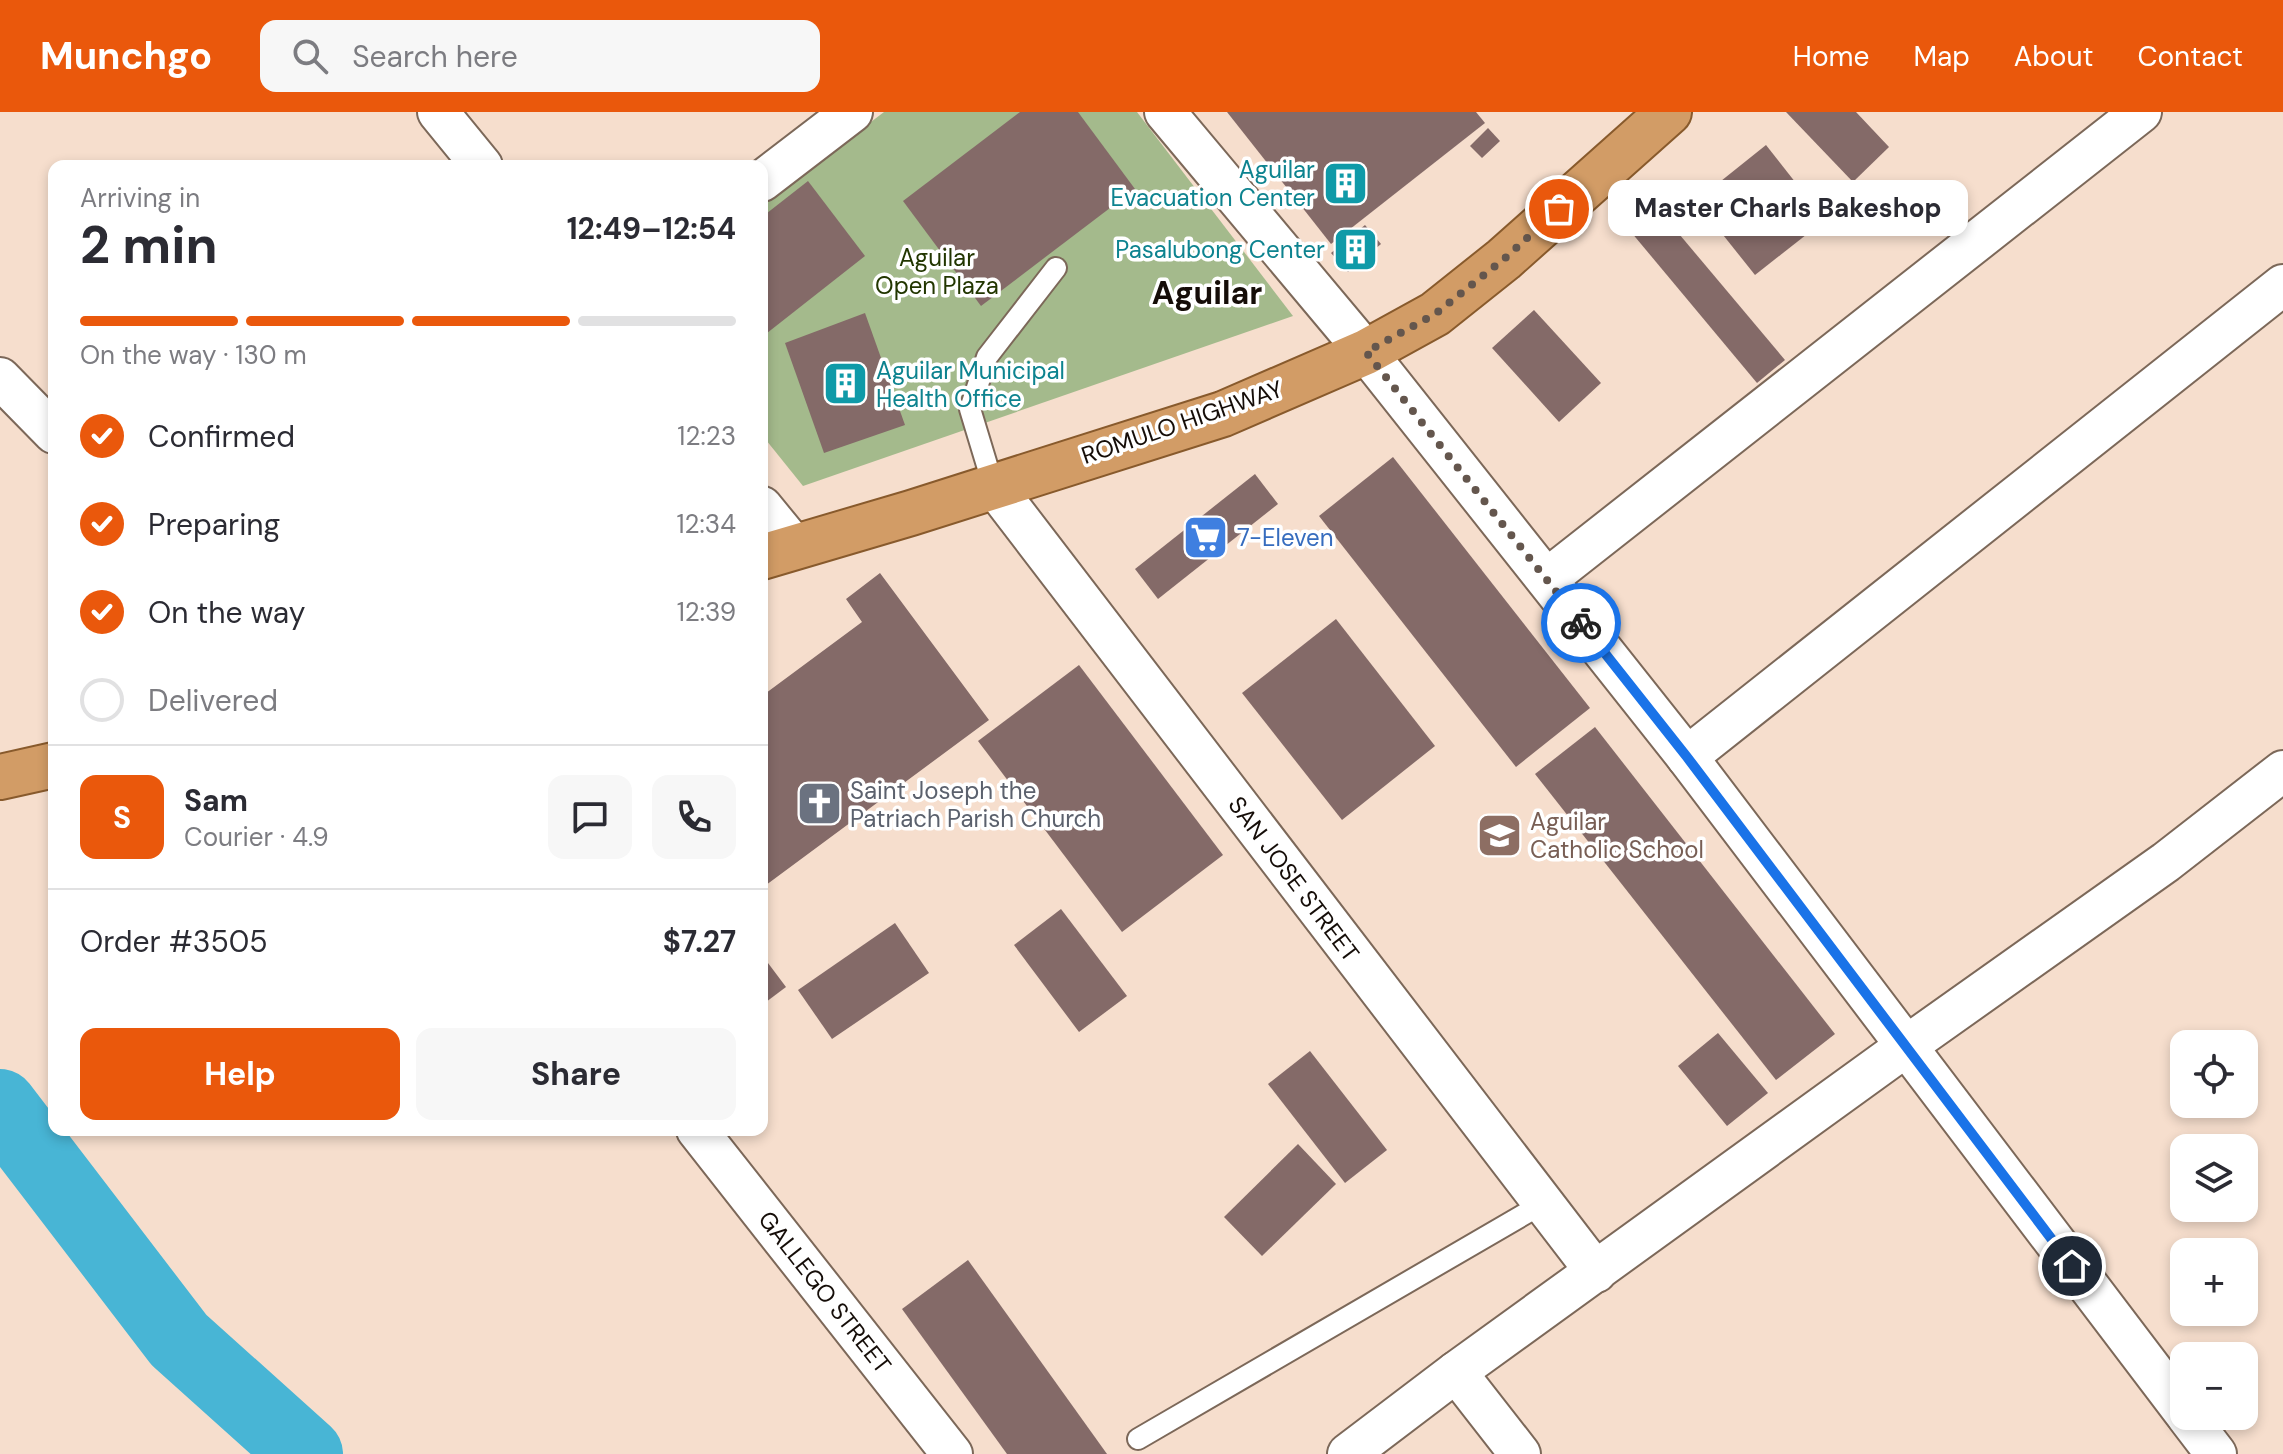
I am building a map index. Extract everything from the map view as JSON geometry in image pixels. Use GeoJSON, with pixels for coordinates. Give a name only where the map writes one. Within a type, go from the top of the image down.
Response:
{"type":"FeatureCollection","features":[{"type":"Feature","properties":{"kind":"highway","name":"ROMULO HIGHWAY"},"geometry":{"type":"LineString","coordinates":[[778,552],[1223,414],[1366,352],[1435,314],[1504,259],[1669,112]]}},
{"type":"Feature","properties":{"kind":"highway"},"geometry":{"type":"LineString","coordinates":[[0,777],[48,766]]}},
{"type":"Feature","properties":{"kind":"street"},"geometry":{"type":"LineString","coordinates":[[438,112],[477,160]]}},
{"type":"Feature","properties":{"kind":"street"},"geometry":{"type":"LineString","coordinates":[[768,176],[852,112]]}},
{"type":"Feature","properties":{"kind":"street"},"geometry":{"type":"LineString","coordinates":[[1165,112],[1366,352],[1687,757],[2170,1393]]}},
{"type":"Feature","properties":{"kind":"street"},"geometry":{"type":"LineString","coordinates":[[1547,579],[2141,112]]}},
{"type":"Feature","properties":{"kind":"street"},"geometry":{"type":"LineString","coordinates":[[1687,757],[2283,285]]}},
{"type":"Feature","properties":{"kind":"street"},"geometry":{"type":"LineString","coordinates":[[0,378],[48,427]]}},
{"type":"Feature","properties":{"kind":"street","name":"SAN JOSE STREET"},"geometry":{"type":"LineString","coordinates":[[993,485],[1596,1272]]}},
{"type":"Feature","properties":{"kind":"street"},"geometry":{"type":"LineString","coordinates":[[768,524],[778,552]]}},
{"type":"Feature","properties":{"kind":"street"},"geometry":{"type":"LineString","coordinates":[[1348,1454],[1456,1372],[1905,1047],[2166,862],[2283,771]]}},
{"type":"Feature","properties":{"kind":"street","name":"GALLEGO STREET"},"geometry":{"type":"LineString","coordinates":[[702,1136],[952,1454]]}},
{"type":"Feature","properties":{"kind":"street"},"geometry":{"type":"LineString","coordinates":[[1456,1372],[1520,1454]]}},
{"type":"Feature","properties":{"kind":"street"},"geometry":{"type":"LineString","coordinates":[[2198,1430],[2216,1454]]}},
{"type":"Feature","properties":{"kind":"lane"},"geometry":{"type":"LineString","coordinates":[[993,485],[970,409],[987,357],[1056,268]]}},
{"type":"Feature","properties":{"kind":"lane"},"geometry":{"type":"LineString","coordinates":[[1138,1439],[1542,1204]]}},
{"type":"Feature","properties":{"kind":"green space","name":"Aguilar Open Plaza"},"geometry":{"type":"Polygon","coordinates":[[[884,112],[1137,112],[1293,316],[803,486],[768,442],[768,200],[884,112]]]}},
{"type":"Feature","properties":{"kind":"building"},"geometry":{"type":"Polygon","coordinates":[[[1020,112],[1078,112],[1135,189],[981,306],[903,201],[1020,112]]]}},
{"type":"Feature","properties":{"kind":"building","name":"Aguilar Evacuation Center"},"geometry":{"type":"Polygon","coordinates":[[[1227,112],[1476,112],[1485,123],[1331,244],[1227,112]]]}},
{"type":"Feature","properties":{"kind":"building"},"geometry":{"type":"Polygon","coordinates":[[[1786,112],[1856,112],[1889,147],[1853,182],[1786,112]]]}},
{"type":"Feature","properties":{"kind":"building"},"geometry":{"type":"Polygon","coordinates":[[[1488,128],[1500,141],[1482,158],[1470,146],[1488,128]]]}},
{"type":"Feature","properties":{"kind":"building"},"geometry":{"type":"Polygon","coordinates":[[[1766,145],[1825,220],[1755,275],[1696,201],[1766,145]]]}},
{"type":"Feature","properties":{"kind":"building"},"geometry":{"type":"Polygon","coordinates":[[[808,181],[865,256],[768,332],[768,212],[808,181]]]}},
{"type":"Feature","properties":{"kind":"building"},"geometry":{"type":"Polygon","coordinates":[[[1648,197],[1785,360],[1757,383],[1621,220],[1648,197]]]}},
{"type":"Feature","properties":{"kind":"building","name":"Pasalubong Center"},"geometry":{"type":"Polygon","coordinates":[[[1365,225],[1381,244],[1348,272],[1331,253],[1365,225]]]}},
{"type":"Feature","properties":{"kind":"building"},"geometry":{"type":"Polygon","coordinates":[[[1534,310],[1601,383],[1559,422],[1492,348],[1534,310]]]}},
{"type":"Feature","properties":{"kind":"building","name":"Aguilar Municipal Health Office"},"geometry":{"type":"Polygon","coordinates":[[[865,313],[905,425],[824,453],[785,343],[865,313]]]}},
{"type":"Feature","properties":{"kind":"building"},"geometry":{"type":"Polygon","coordinates":[[[1393,457],[1590,708],[1516,767],[1319,516],[1393,457]]]}},
{"type":"Feature","properties":{"kind":"building","name":"7-Eleven"},"geometry":{"type":"Polygon","coordinates":[[[1255,474],[1278,504],[1158,599],[1135,569],[1255,474]]]}},
{"type":"Feature","properties":{"kind":"building","name":"Saint Joseph the Patriach Parish Church"},"geometry":{"type":"Polygon","coordinates":[[[880,573],[989,720],[768,884],[768,692],[862,622],[846,599],[880,573]]]}},
{"type":"Feature","properties":{"kind":"building"},"geometry":{"type":"Polygon","coordinates":[[[1336,619],[1435,746],[1342,820],[1242,693],[1336,619]]]}},
{"type":"Feature","properties":{"kind":"building"},"geometry":{"type":"Polygon","coordinates":[[[1079,665],[1223,855],[1122,932],[978,741],[1079,665]]]}},
{"type":"Feature","properties":{"kind":"building"},"geometry":{"type":"Polygon","coordinates":[[[1595,727],[1835,1034],[1776,1080],[1535,774],[1595,727]]]}},
{"type":"Feature","properties":{"kind":"building"},"geometry":{"type":"Polygon","coordinates":[[[1061,909],[1127,996],[1079,1032],[1014,945],[1061,909]]]}},
{"type":"Feature","properties":{"kind":"building"},"geometry":{"type":"Polygon","coordinates":[[[895,923],[929,973],[832,1039],[798,990],[895,923]]]}},
{"type":"Feature","properties":{"kind":"building"},"geometry":{"type":"Polygon","coordinates":[[[768,963],[786,987],[768,1000],[768,963]]]}},
{"type":"Feature","properties":{"kind":"building"},"geometry":{"type":"Polygon","coordinates":[[[1718,1033],[1768,1093],[1727,1126],[1678,1066],[1718,1033]]]}},
{"type":"Feature","properties":{"kind":"building"},"geometry":{"type":"Polygon","coordinates":[[[1310,1051],[1387,1150],[1345,1183],[1268,1084],[1310,1051]]]}},
{"type":"Feature","properties":{"kind":"building"},"geometry":{"type":"Polygon","coordinates":[[[1298,1144],[1336,1184],[1262,1256],[1224,1217],[1298,1144]]]}},
{"type":"Feature","properties":{"kind":"building"},"geometry":{"type":"Polygon","coordinates":[[[968,1260],[1107,1454],[1007,1454],[902,1309],[968,1260]]]}},
{"type":"Feature","properties":{"kind":"waterway"},"geometry":{"type":"LineString","coordinates":[[0,1106],[179,1340],[306,1454]]}},
{"type":"Feature","properties":{"kind":"way so far"},"geometry":{"type":"LineString","coordinates":[[1559,209],[1504,259],[1435,314],[1366,352],[1581,623]]}},
{"type":"Feature","properties":{"kind":"place","name":"Aguilar Evacuation Center"},"geometry":{"type":"Point","coordinates":[1346,183]}},
{"type":"Feature","properties":{"kind":"place","name":"Master Charls Bakeshop"},"geometry":{"type":"Point","coordinates":[1559,209]}},
{"type":"Feature","properties":{"kind":"place","name":"Pasalubong Center"},"geometry":{"type":"Point","coordinates":[1356,249]}},
{"type":"Feature","properties":{"kind":"place","name":"Aguilar Municipal Health Office"},"geometry":{"type":"Point","coordinates":[845,384]}},
{"type":"Feature","properties":{"kind":"place","name":"7-Eleven"},"geometry":{"type":"Point","coordinates":[1206,537]}},
{"type":"Feature","properties":{"kind":"place","name":"Saint Joseph the Patriach Parish Church"},"geometry":{"type":"Point","coordinates":[819,804]}},
{"type":"Feature","properties":{"kind":"place","name":"Aguilar Catholic School"},"geometry":{"type":"Point","coordinates":[1499,835]}},
{"type":"Feature","properties":{"kind":"district","name":"Aguilar"},"geometry":{"type":"Point","coordinates":[1207,293]}},
{"type":"Feature","properties":{"kind":"route"},"geometry":{"type":"LineString","coordinates":[[1581,623],[1687,757],[2072,1266]]}}]}
